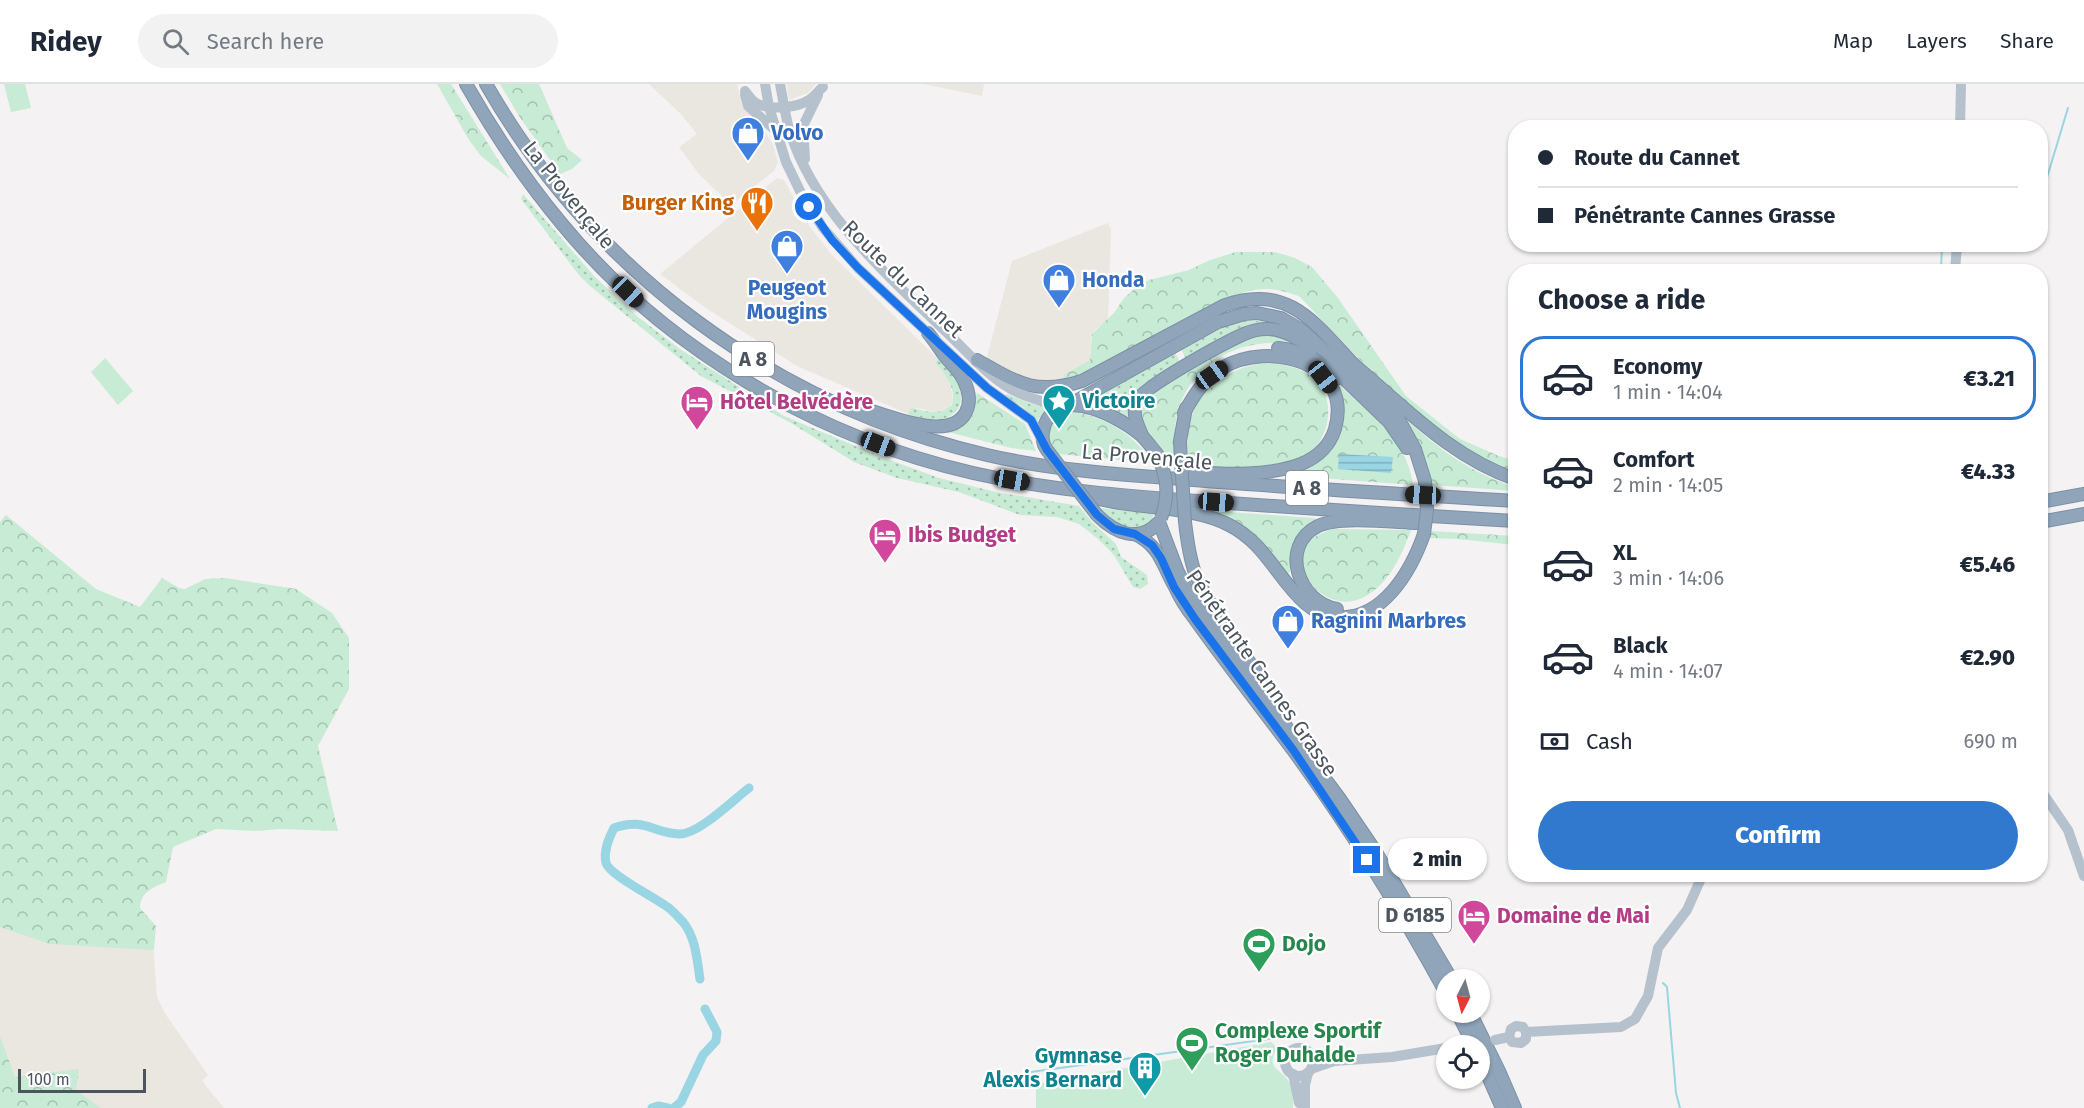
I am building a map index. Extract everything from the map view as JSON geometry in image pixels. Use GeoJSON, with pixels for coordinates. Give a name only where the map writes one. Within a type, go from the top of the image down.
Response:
{"type":"FeatureCollection","features":[{"type":"Feature","properties":{"kind":"highway","name":"La Provençale"},"geometry":{"type":"LineString","coordinates":[[466,84],[493,131],[563,225],[640,303],[733,373],[808,415],[898,451],[973,473],[1061,488],[1145,497],[1508,521]]}},
{"type":"Feature","properties":{"kind":"highway","name":"La Provençale"},"geometry":{"type":"LineString","coordinates":[[486,84],[508,123],[546,176],[590,227],[638,274],[716,337],[820,396],[868,418],[949,446],[1035,465],[1245,485],[1508,501]]}},
{"type":"Feature","properties":{"kind":"highway"},"geometry":{"type":"LineString","coordinates":[[977,360],[1008,378],[1032,386],[1054,387],[1082,381],[1225,305],[1252,298],[1269,298],[1301,311],[1354,365]]}},
{"type":"Feature","properties":{"kind":"highway"},"geometry":{"type":"LineString","coordinates":[[1045,445],[1048,418],[1064,407],[1206,328],[1251,306],[1273,308],[1296,317],[1453,448],[1478,463],[1508,476]]}},
{"type":"Feature","properties":{"kind":"highway"},"geometry":{"type":"LineString","coordinates":[[1061,488],[1110,502],[1203,516],[1229,525],[1259,547],[1306,605],[1323,614],[1347,617],[1362,614],[1384,600],[1408,569],[1427,510],[1415,449],[1398,418],[1303,331],[1281,318],[1270,315],[1244,314],[1229,318]]}},
{"type":"Feature","properties":{"kind":"highway"},"geometry":{"type":"LineString","coordinates":[[1143,437],[1135,410],[1140,396],[1232,340],[1255,331],[1276,330],[1302,341],[1389,422],[1399,436],[1422,481]]}},
{"type":"Feature","properties":{"kind":"highway"},"geometry":{"type":"LineString","coordinates":[[820,396],[914,424],[937,427],[954,423],[967,410],[968,390],[963,377],[928,333]]}},
{"type":"Feature","properties":{"kind":"highway"},"geometry":{"type":"LineString","coordinates":[[1313,760],[1206,594],[1195,572],[1188,549],[1180,441],[1184,413],[1196,386],[1216,366],[1245,351],[1262,347],[1291,350],[1311,357],[1359,394]]}},
{"type":"Feature","properties":{"kind":"highway"},"geometry":{"type":"LineString","coordinates":[[1100,472],[1153,470],[1244,473],[1275,470],[1300,464],[1312,459],[1328,444],[1336,424],[1338,410],[1331,387],[1314,368],[1301,361],[1272,355],[1245,358],[1222,368],[1199,389],[1184,413]]}},
{"type":"Feature","properties":{"kind":"highway"},"geometry":{"type":"LineString","coordinates":[[1064,407],[1083,406],[1129,426],[1143,437],[1157,454],[1167,485],[1167,501],[1160,520],[1147,532],[1135,534]]}},
{"type":"Feature","properties":{"kind":"highway","name":"Pénétrante Cannes Grasse"},"geometry":{"type":"LineString","coordinates":[[1045,445],[1097,515],[1114,529],[1144,538],[1157,550],[1174,587],[1326,797],[1393,900],[1436,975]]}},
{"type":"Feature","properties":{"kind":"highway"},"geometry":{"type":"LineString","coordinates":[[2048,501],[2084,494]]}},
{"type":"Feature","properties":{"kind":"highway"},"geometry":{"type":"LineString","coordinates":[[2048,521],[2084,514]]}},
{"type":"Feature","properties":{"kind":"highway"},"geometry":{"type":"LineString","coordinates":[[1420,534],[1395,576],[1377,595],[1360,606],[1340,609],[1325,606],[1311,596],[1300,580],[1296,566],[1299,548],[1306,536],[1317,527],[1327,523],[1346,521],[1426,522],[1468,519]]}},
{"type":"Feature","properties":{"kind":"highway","name":"Pénétrante Cannes Grasse"},"geometry":{"type":"LineString","coordinates":[[1160,520],[1178,572],[1191,598],[1313,760],[1376,852],[1445,969]]}},
{"type":"Feature","properties":{"kind":"highway"},"geometry":{"type":"LineString","coordinates":[[1475,1023],[1515,1108]]}},
{"type":"Feature","properties":{"kind":"highway"},"geometry":{"type":"LineString","coordinates":[[1490,1081],[1502,1108]]}},
{"type":"Feature","properties":{"kind":"main road","name":"Route du Cannet"},"geometry":{"type":"LineString","coordinates":[[765,84],[775,130],[790,173],[823,228],[858,268],[987,388],[1031,420],[1045,445]]}},
{"type":"Feature","properties":{"kind":"main road","name":"Route du Cannet"},"geometry":{"type":"LineString","coordinates":[[780,84],[793,140],[805,166],[848,234],[902,289],[1008,388],[1064,407]]}},
{"type":"Feature","properties":{"kind":"main road"},"geometry":{"type":"LineString","coordinates":[[1960,84],[1960,120]]}},
{"type":"Feature","properties":{"kind":"main road"},"geometry":{"type":"LineString","coordinates":[[744,87],[757,104],[769,107],[804,103],[824,85]]}},
{"type":"Feature","properties":{"kind":"main road"},"geometry":{"type":"LineString","coordinates":[[805,166],[803,126],[824,85]]}},
{"type":"Feature","properties":{"kind":"main road"},"geometry":{"type":"LineString","coordinates":[[744,87],[748,106],[775,130]]}},
{"type":"Feature","properties":{"kind":"main road"},"geometry":{"type":"LineString","coordinates":[[1032,386],[1044,401]]}},
{"type":"Feature","properties":{"kind":"main road"},"geometry":{"type":"LineString","coordinates":[[2048,801],[2068,830],[2084,876]]}},
{"type":"Feature","properties":{"kind":"main road"},"geometry":{"type":"LineString","coordinates":[[1494,1040],[1509,1036],[1511,1029],[1516,1026],[1522,1027],[1526,1032],[1621,1027],[1635,1019],[1648,996],[1658,948],[1687,910],[1699,882]]}},
{"type":"Feature","properties":{"kind":"main road"},"geometry":{"type":"LineString","coordinates":[[1334,1061],[1311,1054],[1306,1049],[1298,1047],[1287,1053],[1285,1066],[1293,1074],[1300,1076],[1334,1061],[1392,1057],[1436,1050]]}},
{"type":"Feature","properties":{"kind":"main road"},"geometry":{"type":"LineString","coordinates":[[1305,1108],[1305,1085],[1313,1061],[1311,1054]]}},
{"type":"Feature","properties":{"kind":"main road"},"geometry":{"type":"LineString","coordinates":[[1293,1074],[1299,1108]]}},
{"type":"Feature","properties":{"kind":"shaded area"},"geometry":{"type":"Polygon","coordinates":[[[649,84],[737,84],[742,105],[764,129],[773,145],[778,162],[774,171],[731,205],[699,174],[679,147],[697,134],[681,114],[649,84]]]}},
{"type":"Feature","properties":{"kind":"shaded area"},"geometry":{"type":"Polygon","coordinates":[[[787,84],[816,84],[808,93],[789,100],[787,84]]]}},
{"type":"Feature","properties":{"kind":"shaded area"},"geometry":{"type":"Polygon","coordinates":[[[923,84],[984,84],[982,96],[923,84]]]}},
{"type":"Feature","properties":{"kind":"shaded area"},"geometry":{"type":"Polygon","coordinates":[[[777,178],[784,180],[810,227],[831,254],[938,359],[935,362],[951,387],[953,401],[949,408],[936,412],[911,407],[908,414],[797,366],[706,308],[660,274],[777,178]]]}},
{"type":"Feature","properties":{"kind":"shaded area"},"geometry":{"type":"Polygon","coordinates":[[[1108,223],[1111,228],[1108,320],[1096,329],[1091,337],[1090,360],[1063,375],[1064,381],[1042,383],[1000,368],[987,357],[1012,261],[1108,223]]]}},
{"type":"Feature","properties":{"kind":"shaded area"},"geometry":{"type":"Polygon","coordinates":[[[0,924],[153,942],[157,997],[166,1015],[208,1075],[202,1081],[224,1108],[0,1108],[0,924]]]}},
{"type":"Feature","properties":{"kind":"green space"},"geometry":{"type":"Polygon","coordinates":[[[4,84],[25,84],[31,108],[11,112],[4,84]]]}},
{"type":"Feature","properties":{"kind":"green space"},"geometry":{"type":"Polygon","coordinates":[[[437,84],[451,84],[510,179],[481,156],[469,140],[437,84]]]}},
{"type":"Feature","properties":{"kind":"green space"},"geometry":{"type":"Polygon","coordinates":[[[500,84],[539,84],[567,148],[582,160],[572,169],[560,174],[519,116],[500,84]]]}},
{"type":"Feature","properties":{"kind":"green space"},"geometry":{"type":"Polygon","coordinates":[[[523,194],[594,276],[638,317],[680,349],[784,416],[879,456],[939,478],[996,492],[1079,506],[1092,522],[1116,544],[1121,557],[1147,575],[1148,584],[1140,589],[1133,587],[1114,555],[1079,524],[1057,517],[1020,515],[959,492],[897,478],[854,462],[791,423],[701,376],[579,275],[521,199],[523,194]]]}},
{"type":"Feature","properties":{"kind":"green space"},"geometry":{"type":"Polygon","coordinates":[[[1236,252],[1275,252],[1295,258],[1312,267],[1338,298],[1406,396],[1460,439],[1508,459],[1508,470],[1450,441],[1374,375],[1299,296],[1272,289],[1248,291],[1229,297],[1076,379],[1064,381],[1063,375],[1090,360],[1092,334],[1114,313],[1124,298],[1139,285],[1149,280],[1189,270],[1210,260],[1236,252]]]}},
{"type":"Feature","properties":{"kind":"green space"},"geometry":{"type":"Polygon","coordinates":[[[1242,321],[1260,321],[1280,325],[1187,361],[1181,349],[1225,326],[1242,321]]]}},
{"type":"Feature","properties":{"kind":"green space"},"geometry":{"type":"Polygon","coordinates":[[[1268,334],[1284,337],[1302,347],[1283,343],[1246,346],[1228,353],[1199,374],[1187,389],[1179,407],[1175,428],[1175,462],[1170,462],[1144,421],[1142,412],[1149,394],[1230,346],[1248,337],[1268,334]]]}},
{"type":"Feature","properties":{"kind":"green space"},"geometry":{"type":"Polygon","coordinates":[[[1175,352],[1181,365],[1151,380],[1136,392],[1130,410],[1131,422],[1107,408],[1086,400],[1175,352]]]}},
{"type":"Feature","properties":{"kind":"green space"},"geometry":{"type":"Polygon","coordinates":[[[105,358],[133,391],[118,405],[91,372],[105,358]]]}},
{"type":"Feature","properties":{"kind":"green space"},"geometry":{"type":"Polygon","coordinates":[[[938,359],[951,372],[958,385],[961,397],[959,407],[952,415],[942,419],[927,419],[908,414],[911,407],[937,412],[952,405],[953,393],[946,377],[935,362],[938,359]]]}},
{"type":"Feature","properties":{"kind":"green space"},"geometry":{"type":"Polygon","coordinates":[[[1265,363],[1295,368],[1308,374],[1319,384],[1327,403],[1328,414],[1327,424],[1318,444],[1303,457],[1276,465],[1247,468],[1189,465],[1189,428],[1200,399],[1208,389],[1228,374],[1265,363]]]}},
{"type":"Feature","properties":{"kind":"green space"},"geometry":{"type":"Polygon","coordinates":[[[1337,383],[1394,439],[1403,453],[1413,485],[1281,475],[1320,459],[1333,449],[1338,441],[1342,432],[1344,412],[1337,383]]]}},
{"type":"Feature","properties":{"kind":"green space"},"geometry":{"type":"Polygon","coordinates":[[[977,393],[1025,424],[1036,451],[1011,448],[944,431],[968,422],[975,408],[977,393]]]}},
{"type":"Feature","properties":{"kind":"green space"},"geometry":{"type":"Polygon","coordinates":[[[1007,394],[1047,407],[1037,421],[1023,407],[1005,396],[1007,394]]]}},
{"type":"Feature","properties":{"kind":"green space"},"geometry":{"type":"Polygon","coordinates":[[[1061,412],[1074,412],[1101,419],[1136,442],[1152,463],[1058,454],[1051,443],[1049,433],[1050,427],[1061,412]]]}},
{"type":"Feature","properties":{"kind":"green space"},"geometry":{"type":"Polygon","coordinates":[[[1399,413],[1452,457],[1508,484],[1508,490],[1432,485],[1420,449],[1399,413]]]}},
{"type":"Feature","properties":{"kind":"green space"},"geometry":{"type":"Polygon","coordinates":[[[1101,508],[1154,514],[1143,527],[1128,528],[1113,520],[1101,508]]]}},
{"type":"Feature","properties":{"kind":"green space"},"geometry":{"type":"Polygon","coordinates":[[[1213,511],[1317,520],[1299,535],[1295,542],[1292,549],[1290,572],[1287,574],[1254,537],[1213,511]]]}},
{"type":"Feature","properties":{"kind":"green space"},"geometry":{"type":"Polygon","coordinates":[[[6,515],[96,589],[140,607],[162,578],[185,589],[205,579],[225,578],[296,589],[332,613],[349,638],[349,689],[318,746],[338,831],[216,829],[173,847],[166,882],[145,894],[140,908],[156,926],[154,950],[50,944],[0,927],[0,522],[6,515]]]}},
{"type":"Feature","properties":{"kind":"green space"},"geometry":{"type":"Polygon","coordinates":[[[1331,529],[1411,530],[1399,559],[1381,585],[1364,597],[1352,601],[1339,601],[1316,590],[1308,580],[1304,569],[1303,556],[1310,541],[1331,529]]]}},
{"type":"Feature","properties":{"kind":"green space"},"geometry":{"type":"Polygon","coordinates":[[[1429,531],[1508,536],[1508,544],[1458,539],[1428,538],[1429,531]]]}},
{"type":"Feature","properties":{"kind":"green space"},"geometry":{"type":"Polygon","coordinates":[[[0,1036],[15,1077],[79,1069],[76,1090],[101,1108],[0,1108],[0,1036]]]}},
{"type":"Feature","properties":{"kind":"green space","name":"Complexe Sportif Roger Duhalde"},"geometry":{"type":"Polygon","coordinates":[[[1271,1042],[1277,1048],[1274,1065],[1291,1087],[1293,1108],[1036,1108],[1036,1084],[1271,1042]]]}},
{"type":"Feature","properties":{"kind":"water"},"geometry":{"type":"Polygon","coordinates":[[[1339,454],[1393,457],[1391,473],[1338,469],[1339,454]]]}},
{"type":"Feature","properties":{"kind":"waterway"},"geometry":{"type":"LineString","coordinates":[[2048,174],[2068,108]]}},
{"type":"Feature","properties":{"kind":"waterway"},"geometry":{"type":"LineString","coordinates":[[1941,264],[1942,252]]}},
{"type":"Feature","properties":{"kind":"waterway"},"geometry":{"type":"LineString","coordinates":[[700,979],[691,935],[683,922],[664,904],[609,868],[605,858],[607,845],[614,828],[624,825],[641,825],[670,833],[687,833],[715,816],[749,788]]}},
{"type":"Feature","properties":{"kind":"waterway"},"geometry":{"type":"LineString","coordinates":[[1663,983],[1667,987],[1676,1093],[1680,1108]]}},
{"type":"Feature","properties":{"kind":"waterway"},"geometry":{"type":"LineString","coordinates":[[674,1108],[681,1102],[703,1055],[716,1041],[717,1032],[705,1009]]}},
{"type":"Feature","properties":{"kind":"waterway"},"geometry":{"type":"LineString","coordinates":[[1031,1072],[1282,1037]]}},
{"type":"Feature","properties":{"kind":"waterway"},"geometry":{"type":"LineString","coordinates":[[652,1108],[658,1106],[668,1108]]}},
{"type":"Feature","properties":{"kind":"place","name":"Volvo"},"geometry":{"type":"Point","coordinates":[748,162]}},
{"type":"Feature","properties":{"kind":"place","name":"Burger King"},"geometry":{"type":"Point","coordinates":[757,232]}},
{"type":"Feature","properties":{"kind":"place","name":"Peugeot Mougins"},"geometry":{"type":"Point","coordinates":[787,275]}},
{"type":"Feature","properties":{"kind":"place","name":"Honda"},"geometry":{"type":"Point","coordinates":[1059,309]}},
{"type":"Feature","properties":{"kind":"place","name":"Victoire"},"geometry":{"type":"Point","coordinates":[1059,430]}},
{"type":"Feature","properties":{"kind":"place","name":"Hôtel Belvédère"},"geometry":{"type":"Point","coordinates":[697,431]}},
{"type":"Feature","properties":{"kind":"place","name":"Ibis Budget"},"geometry":{"type":"Point","coordinates":[885,564]}},
{"type":"Feature","properties":{"kind":"place","name":"Ragnini Marbres"},"geometry":{"type":"Point","coordinates":[1288,650]}},
{"type":"Feature","properties":{"kind":"place","name":"Domaine de Mai"},"geometry":{"type":"Point","coordinates":[1474,945]}},
{"type":"Feature","properties":{"kind":"place","name":"Dojo"},"geometry":{"type":"Point","coordinates":[1259,973]}},
{"type":"Feature","properties":{"kind":"place","name":"Complexe Sportif Roger Duhalde"},"geometry":{"type":"Point","coordinates":[1192,1072]}},
{"type":"Feature","properties":{"kind":"place","name":"Gymnase Alexis Bernard"},"geometry":{"type":"Point","coordinates":[1145,1097]}},
{"type":"Feature","properties":{"kind":"route"},"geometry":{"type":"LineString","coordinates":[[809,207],[844,255],[987,388],[1031,420],[1044,447],[1106,524],[1114,529],[1144,538],[1157,550],[1174,587],[1195,619],[1294,751],[1367,860]]}}]}
